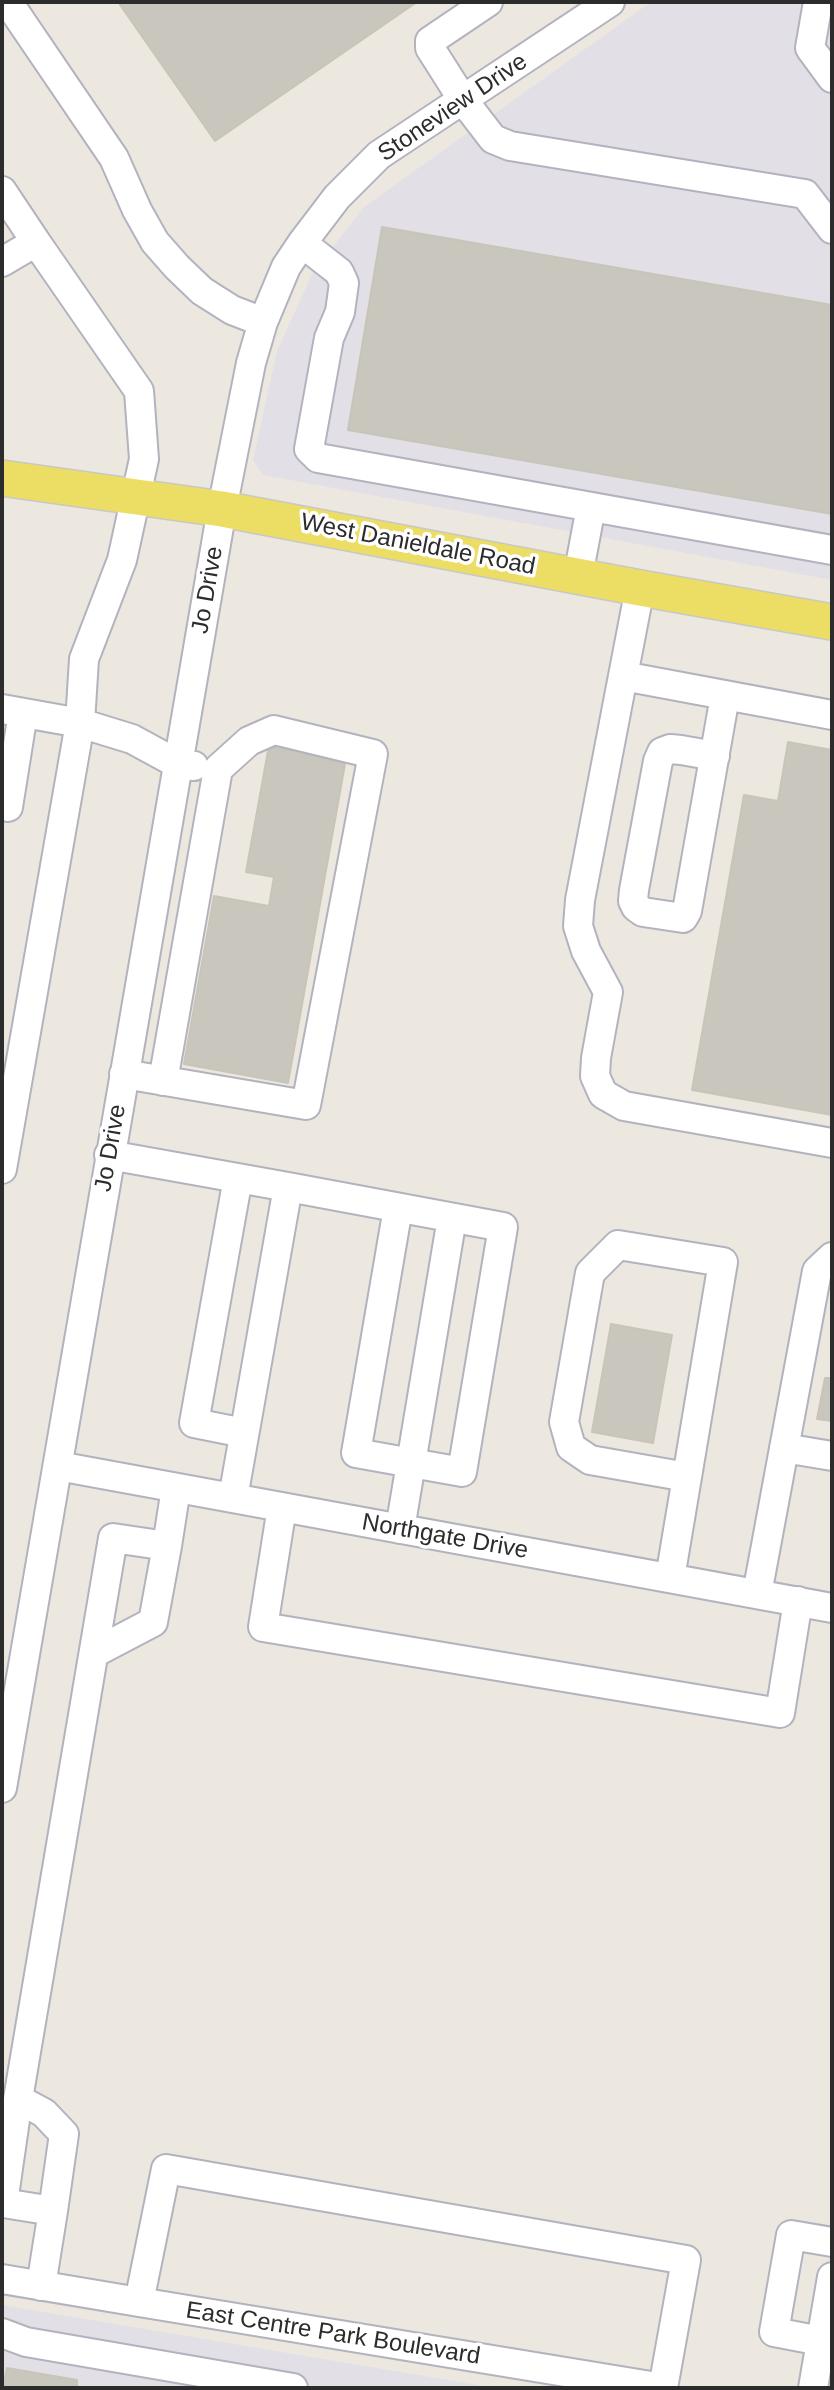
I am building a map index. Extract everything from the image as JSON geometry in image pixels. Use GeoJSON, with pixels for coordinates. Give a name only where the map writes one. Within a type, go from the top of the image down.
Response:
{"type":"FeatureCollection","features":[{"type":"Feature","properties":{"kind":"main road","name":"West Danieldale Road"},"geometry":{"type":"LineString","coordinates":[[2,478],[222,509],[832,622]]}},
{"type":"Feature","properties":{"kind":"street"},"geometry":{"type":"LineString","coordinates":[[8,2],[114,158],[137,210],[155,242],[202,291],[232,310],[263,322]]}},
{"type":"Feature","properties":{"kind":"street"},"geometry":{"type":"LineString","coordinates":[[488,2],[430,41],[430,48],[492,139],[510,145],[805,194],[832,229]]}},
{"type":"Feature","properties":{"kind":"street","name":"Stoneview Drive"},"geometry":{"type":"LineString","coordinates":[[222,509],[251,363],[263,322],[286,267],[337,197],[379,155],[610,2]]}},
{"type":"Feature","properties":{"kind":"street"},"geometry":{"type":"LineString","coordinates":[[818,2],[810,48],[832,78]]}},
{"type":"Feature","properties":{"kind":"street"},"geometry":{"type":"LineString","coordinates":[[2,191],[139,391],[144,459],[122,560],[84,659],[80,723],[2,1169]]}},
{"type":"Feature","properties":{"kind":"street"},"geometry":{"type":"LineString","coordinates":[[2,262],[36,242]]}},
{"type":"Feature","properties":{"kind":"street"},"geometry":{"type":"LineString","coordinates":[[302,243],[339,272],[344,283],[340,312],[329,338],[309,449],[318,458],[832,550]]}},
{"type":"Feature","properties":{"kind":"street"},"geometry":{"type":"LineString","coordinates":[[578,576],[590,507]]}},
{"type":"Feature","properties":{"kind":"street","name":"Jo Drive"},"geometry":{"type":"LineString","coordinates":[[2,1788],[7,1728],[58,1466],[109,1155],[222,509]]}},
{"type":"Feature","properties":{"kind":"street"},"geometry":{"type":"LineString","coordinates":[[640,588],[580,900],[578,926],[586,951],[608,992],[595,1076],[603,1094],[624,1106],[832,1143]]}},
{"type":"Feature","properties":{"kind":"street"},"geometry":{"type":"LineString","coordinates":[[623,676],[832,715]]}},
{"type":"Feature","properties":{"kind":"street"},"geometry":{"type":"LineString","coordinates":[[715,756],[670,749],[662,752],[658,761],[634,890],[633,901],[643,912],[683,918],[687,911],[715,756],[725,696]]}},
{"type":"Feature","properties":{"kind":"street"},"geometry":{"type":"LineString","coordinates":[[8,807],[12,711],[80,723],[132,738],[178,764],[218,769]]}},
{"type":"Feature","properties":{"kind":"street"},"geometry":{"type":"LineString","coordinates":[[124,1074],[163,1081],[306,1105],[373,754],[274,730],[249,741],[218,769],[163,1081]]}},
{"type":"Feature","properties":{"kind":"street"},"geometry":{"type":"LineString","coordinates":[[158,876],[198,883]]}},
{"type":"Feature","properties":{"kind":"street"},"geometry":{"type":"LineString","coordinates":[[109,1155],[503,1227],[462,1472],[356,1452],[398,1208]]}},
{"type":"Feature","properties":{"kind":"street"},"geometry":{"type":"LineString","coordinates":[[238,1178],[194,1423],[244,1433]]}},
{"type":"Feature","properties":{"kind":"street"},"geometry":{"type":"LineString","coordinates":[[233,1498],[288,1187]]}},
{"type":"Feature","properties":{"kind":"street"},"geometry":{"type":"LineString","coordinates":[[400,1529],[452,1218]]}},
{"type":"Feature","properties":{"kind":"street"},"geometry":{"type":"LineString","coordinates":[[670,1578],[687,1477],[723,1262],[618,1245],[590,1273],[564,1422],[571,1447],[590,1461],[687,1477]]}},
{"type":"Feature","properties":{"kind":"street"},"geometry":{"type":"LineString","coordinates":[[757,1594],[817,1272],[832,1256]]}},
{"type":"Feature","properties":{"kind":"street"},"geometry":{"type":"LineString","coordinates":[[784,1448],[832,1456]]}},
{"type":"Feature","properties":{"kind":"street","name":"Northgate Drive"},"geometry":{"type":"LineString","coordinates":[[58,1466],[832,1608]]}},
{"type":"Feature","properties":{"kind":"street"},"geometry":{"type":"LineString","coordinates":[[94,1654],[153,1622],[176,1488]]}},
{"type":"Feature","properties":{"kind":"street"},"geometry":{"type":"LineString","coordinates":[[282,1507],[263,1627],[780,1713],[798,1601]]}},
{"type":"Feature","properties":{"kind":"street"},"geometry":{"type":"LineString","coordinates":[[53,2211],[3,2203],[18,2099],[113,1538],[167,1546]]}},
{"type":"Feature","properties":{"kind":"street"},"geometry":{"type":"LineString","coordinates":[[18,2099],[44,2113],[64,2134],[41,2286]]}},
{"type":"Feature","properties":{"kind":"street"},"geometry":{"type":"LineString","coordinates":[[139,2302],[166,2169],[687,2260],[663,2388]]}},
{"type":"Feature","properties":{"kind":"street"},"geometry":{"type":"LineString","coordinates":[[821,2341],[774,2332],[791,2235],[832,2242]]}},
{"type":"Feature","properties":{"kind":"street"},"geometry":{"type":"LineString","coordinates":[[813,2388],[832,2277]]}},
{"type":"Feature","properties":{"kind":"street","name":"East Centre Park Boulevard"},"geometry":{"type":"LineString","coordinates":[[2,2279],[559,2380],[663,2388]]}},
{"type":"Feature","properties":{"kind":"street"},"geometry":{"type":"LineString","coordinates":[[2,2333],[26,2342],[293,2388]]}},
{"type":"Feature","properties":{"kind":"shaded area"},"geometry":{"type":"Polygon","coordinates":[[[651,2],[832,2],[832,580],[263,475],[253,460],[277,351],[312,274],[364,207],[651,2]]]}},
{"type":"Feature","properties":{"kind":"shaded area"},"geometry":{"type":"Polygon","coordinates":[[[2,2305],[496,2388],[2,2388],[2,2305]]]}},
{"type":"Feature","properties":{"kind":"building"},"geometry":{"type":"Polygon","coordinates":[[[118,2],[417,2],[215,141],[118,2]]]}},
{"type":"Feature","properties":{"kind":"building"},"geometry":{"type":"Polygon","coordinates":[[[382,227],[832,305],[832,514],[348,430],[382,227]]]}},
{"type":"Feature","properties":{"kind":"building"},"geometry":{"type":"Polygon","coordinates":[[[788,742],[832,750],[832,1115],[692,1090],[744,795],[778,801],[788,742]]]}},
{"type":"Feature","properties":{"kind":"building"},"geometry":{"type":"Polygon","coordinates":[[[276,747],[345,764],[288,1083],[184,1064],[214,896],[269,906],[274,877],[246,872],[268,751],[276,747]]]}},
{"type":"Feature","properties":{"kind":"building"},"geometry":{"type":"Polygon","coordinates":[[[611,1324],[672,1335],[653,1443],[592,1432],[611,1324]]]}},
{"type":"Feature","properties":{"kind":"building"},"geometry":{"type":"Polygon","coordinates":[[[825,1378],[832,1378],[832,1421],[817,1419],[825,1378]]]}},
{"type":"Feature","properties":{"kind":"building"},"geometry":{"type":"Polygon","coordinates":[[[7,2368],[77,2380],[77,2388],[3,2388],[7,2368]]]}}]}
